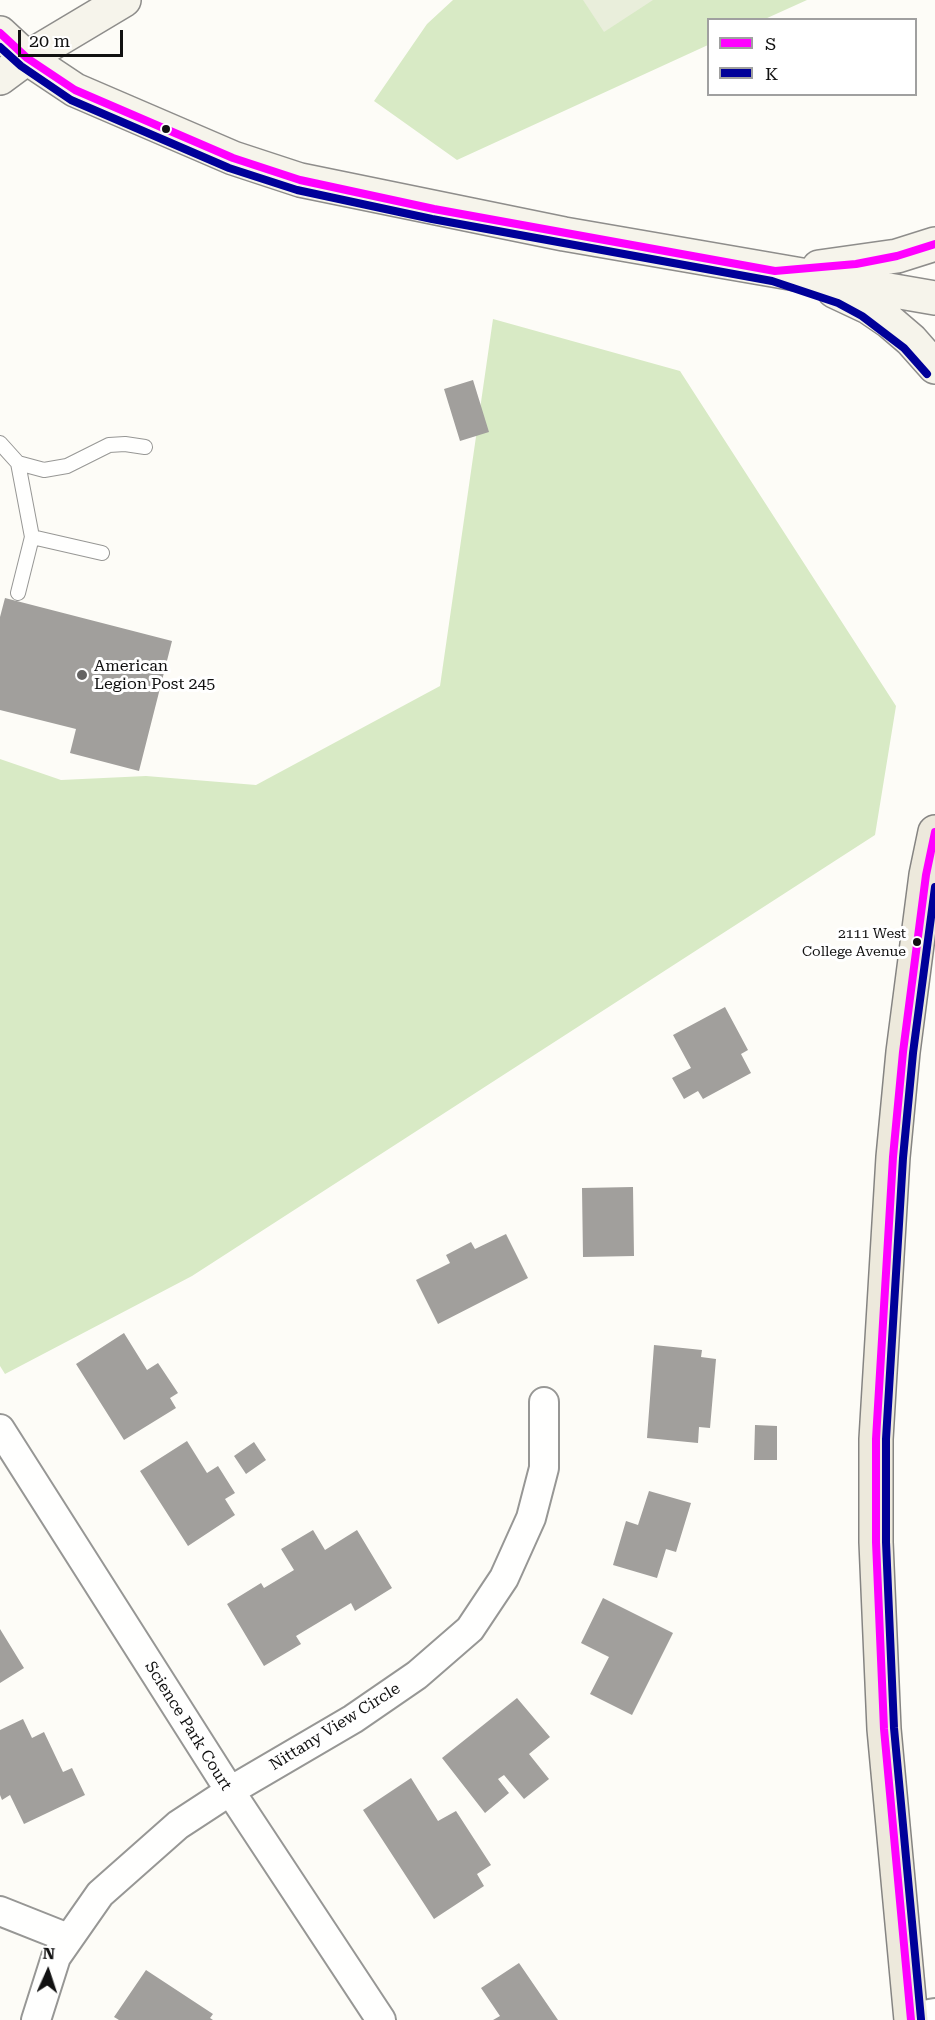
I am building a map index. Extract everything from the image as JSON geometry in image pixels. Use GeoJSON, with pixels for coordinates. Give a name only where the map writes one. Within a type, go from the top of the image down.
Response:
{"type":"FeatureCollection","features":[{"type":"Feature","properties":{"kind":"main road"},"geometry":{"type":"LineString","coordinates":[[0,78],[27,58],[124,0]]}},
{"type":"Feature","properties":{"kind":"main road"},"geometry":{"type":"LineString","coordinates":[[0,33],[27,58],[75,90],[233,158],[300,180],[434,209],[935,298]]}},
{"type":"Feature","properties":{"kind":"main road"},"geometry":{"type":"LineString","coordinates":[[775,271],[856,264],[897,256],[935,244]]}},
{"type":"Feature","properties":{"kind":"main road"},"geometry":{"type":"LineString","coordinates":[[775,271],[842,293],[868,306],[911,340],[935,367]]}},
{"type":"Feature","properties":{"kind":"main road"},"geometry":{"type":"LineString","coordinates":[[919,2017],[884,1729],[876,1542],[876,1439],[900,1087],[921,908],[935,832]]}},
{"type":"Feature","properties":{"kind":"street","name":"Nittany View Circle"},"geometry":{"type":"LineString","coordinates":[[36,2020],[47,1980],[68,1938],[100,1894],[178,1825],[230,1791],[353,1719],[417,1675],[470,1629],[504,1578],[531,1518],[544,1468],[544,1402]]}},
{"type":"Feature","properties":{"kind":"street","name":"Science Park Court"},"geometry":{"type":"LineString","coordinates":[[0,1429],[230,1791],[381,2020]]}},
{"type":"Feature","properties":{"kind":"street"},"geometry":{"type":"LineString","coordinates":[[0,1911],[68,1938]]}},
{"type":"Feature","properties":{"kind":"lane"},"geometry":{"type":"LineString","coordinates":[[0,443],[18,462],[44,470],[67,466],[109,445],[125,444],[145,447]]}},
{"type":"Feature","properties":{"kind":"lane"},"geometry":{"type":"LineString","coordinates":[[18,462],[32,537],[18,593]]}},
{"type":"Feature","properties":{"kind":"lane"},"geometry":{"type":"LineString","coordinates":[[32,537],[102,553]]}},
{"type":"Feature","properties":{"kind":"green space"},"geometry":{"type":"Polygon","coordinates":[[[453,0],[807,0],[767,18],[707,18],[707,45],[457,160],[374,101],[427,24],[453,0]]]}},
{"type":"Feature","properties":{"kind":"green space"},"geometry":{"type":"Polygon","coordinates":[[[583,0],[653,0],[604,32],[583,0]]]}},
{"type":"Feature","properties":{"kind":"green space"},"geometry":{"type":"Polygon","coordinates":[[[493,319],[680,371],[896,706],[875,835],[192,1276],[5,1374],[0,1366],[0,759],[61,780],[146,776],[256,785],[440,686],[493,319]]]}},
{"type":"Feature","properties":{"kind":"building"},"geometry":{"type":"Polygon","coordinates":[[[473,380],[489,432],[460,441],[444,389],[473,380]]]}},
{"type":"Feature","properties":{"kind":"building","name":"American Legion Post 245"},"geometry":{"type":"Polygon","coordinates":[[[5,598],[172,641],[139,771],[70,753],[76,729],[0,710],[0,617],[5,598]]]}},
{"type":"Feature","properties":{"kind":"building"},"geometry":{"type":"Polygon","coordinates":[[[725,1007],[748,1050],[741,1054],[751,1073],[703,1099],[698,1091],[684,1099],[672,1078],[691,1068],[673,1035],[725,1007]]]}},
{"type":"Feature","properties":{"kind":"building"},"geometry":{"type":"Polygon","coordinates":[[[633,1187],[634,1256],[583,1257],[582,1188],[633,1187]]]}},
{"type":"Feature","properties":{"kind":"building"},"geometry":{"type":"Polygon","coordinates":[[[506,1234],[528,1278],[438,1324],[416,1280],[450,1263],[446,1255],[471,1242],[475,1249],[506,1234]]]}},
{"type":"Feature","properties":{"kind":"building"},"geometry":{"type":"Polygon","coordinates":[[[124,1333],[147,1370],[158,1363],[178,1393],[170,1398],[176,1408],[124,1440],[76,1364],[124,1333]]]}},
{"type":"Feature","properties":{"kind":"building"},"geometry":{"type":"Polygon","coordinates":[[[654,1345],[702,1350],[701,1357],[716,1359],[710,1428],[699,1427],[698,1443],[647,1438],[654,1345]]]}},
{"type":"Feature","properties":{"kind":"building"},"geometry":{"type":"Polygon","coordinates":[[[755,1425],[777,1426],[777,1460],[754,1460],[755,1425]]]}},
{"type":"Feature","properties":{"kind":"building"},"geometry":{"type":"Polygon","coordinates":[[[187,1441],[207,1473],[218,1466],[235,1493],[225,1499],[235,1515],[188,1546],[140,1471],[187,1441]]]}},
{"type":"Feature","properties":{"kind":"building"},"geometry":{"type":"Polygon","coordinates":[[[254,1442],[266,1460],[246,1474],[234,1456],[254,1442]]]}},
{"type":"Feature","properties":{"kind":"building"},"geometry":{"type":"Polygon","coordinates":[[[649,1491],[691,1503],[676,1552],[666,1549],[657,1578],[613,1565],[626,1521],[638,1525],[649,1491]]]}},
{"type":"Feature","properties":{"kind":"building"},"geometry":{"type":"Polygon","coordinates":[[[313,1530],[325,1550],[357,1530],[392,1588],[355,1611],[351,1603],[296,1636],[301,1644],[264,1666],[227,1604],[261,1583],[264,1588],[294,1570],[281,1549],[313,1530]]]}},
{"type":"Feature","properties":{"kind":"building"},"geometry":{"type":"Polygon","coordinates":[[[603,1598],[673,1633],[632,1715],[590,1694],[609,1657],[581,1643],[603,1598]]]}},
{"type":"Feature","properties":{"kind":"building"},"geometry":{"type":"Polygon","coordinates":[[[0,1629],[24,1668],[0,1683],[0,1629]]]}},
{"type":"Feature","properties":{"kind":"building"},"geometry":{"type":"Polygon","coordinates":[[[517,1698],[550,1737],[529,1754],[549,1779],[524,1799],[504,1775],[498,1779],[509,1793],[485,1813],[442,1758],[517,1698]]]}},
{"type":"Feature","properties":{"kind":"building"},"geometry":{"type":"Polygon","coordinates":[[[23,1719],[32,1738],[44,1732],[63,1772],[72,1768],[85,1795],[24,1824],[10,1795],[2,1800],[0,1795],[0,1730],[23,1719]]]}},
{"type":"Feature","properties":{"kind":"building"},"geometry":{"type":"Polygon","coordinates":[[[411,1778],[438,1821],[456,1811],[491,1865],[477,1874],[484,1886],[434,1919],[363,1810],[411,1778]]]}},
{"type":"Feature","properties":{"kind":"building"},"geometry":{"type":"Polygon","coordinates":[[[519,1963],[558,2020],[493,2020],[500,2016],[481,1988],[519,1963]]]}},
{"type":"Feature","properties":{"kind":"building"},"geometry":{"type":"Polygon","coordinates":[[[146,1970],[213,2014],[210,2018],[213,2020],[119,2020],[114,2017],[146,1970]]]}},
{"type":"Feature","properties":{"kind":"transit line","name":"S"},"geometry":{"type":"LineString","coordinates":[[0,33],[27,58],[75,90],[233,158],[300,180],[434,209],[775,271],[856,264],[897,256],[935,244]]}},
{"type":"Feature","properties":{"kind":"transit line","name":"K"},"geometry":{"type":"LineString","coordinates":[[0,47],[21,66],[71,100],[229,168],[297,190],[432,219],[772,281],[838,303],[862,316],[904,348],[927,374]]}},
{"type":"Feature","properties":{"kind":"transit line","name":"S"},"geometry":{"type":"LineString","coordinates":[[911,2020],[884,1729],[876,1542],[876,1439],[893,1157],[903,1052],[926,875],[935,832]]}},
{"type":"Feature","properties":{"kind":"transit line","name":"K"},"geometry":{"type":"LineString","coordinates":[[921,2019],[894,1728],[886,1542],[886,1439],[903,1158],[913,1053],[935,887]]}},
{"type":"Feature","properties":{"kind":"place","name":"American Legion Post 245"},"geometry":{"type":"Point","coordinates":[82,675]}},
{"type":"Feature","properties":{"kind":"place","name":"2111 West College Avenue"},"geometry":{"type":"Point","coordinates":[917,942]}}]}
